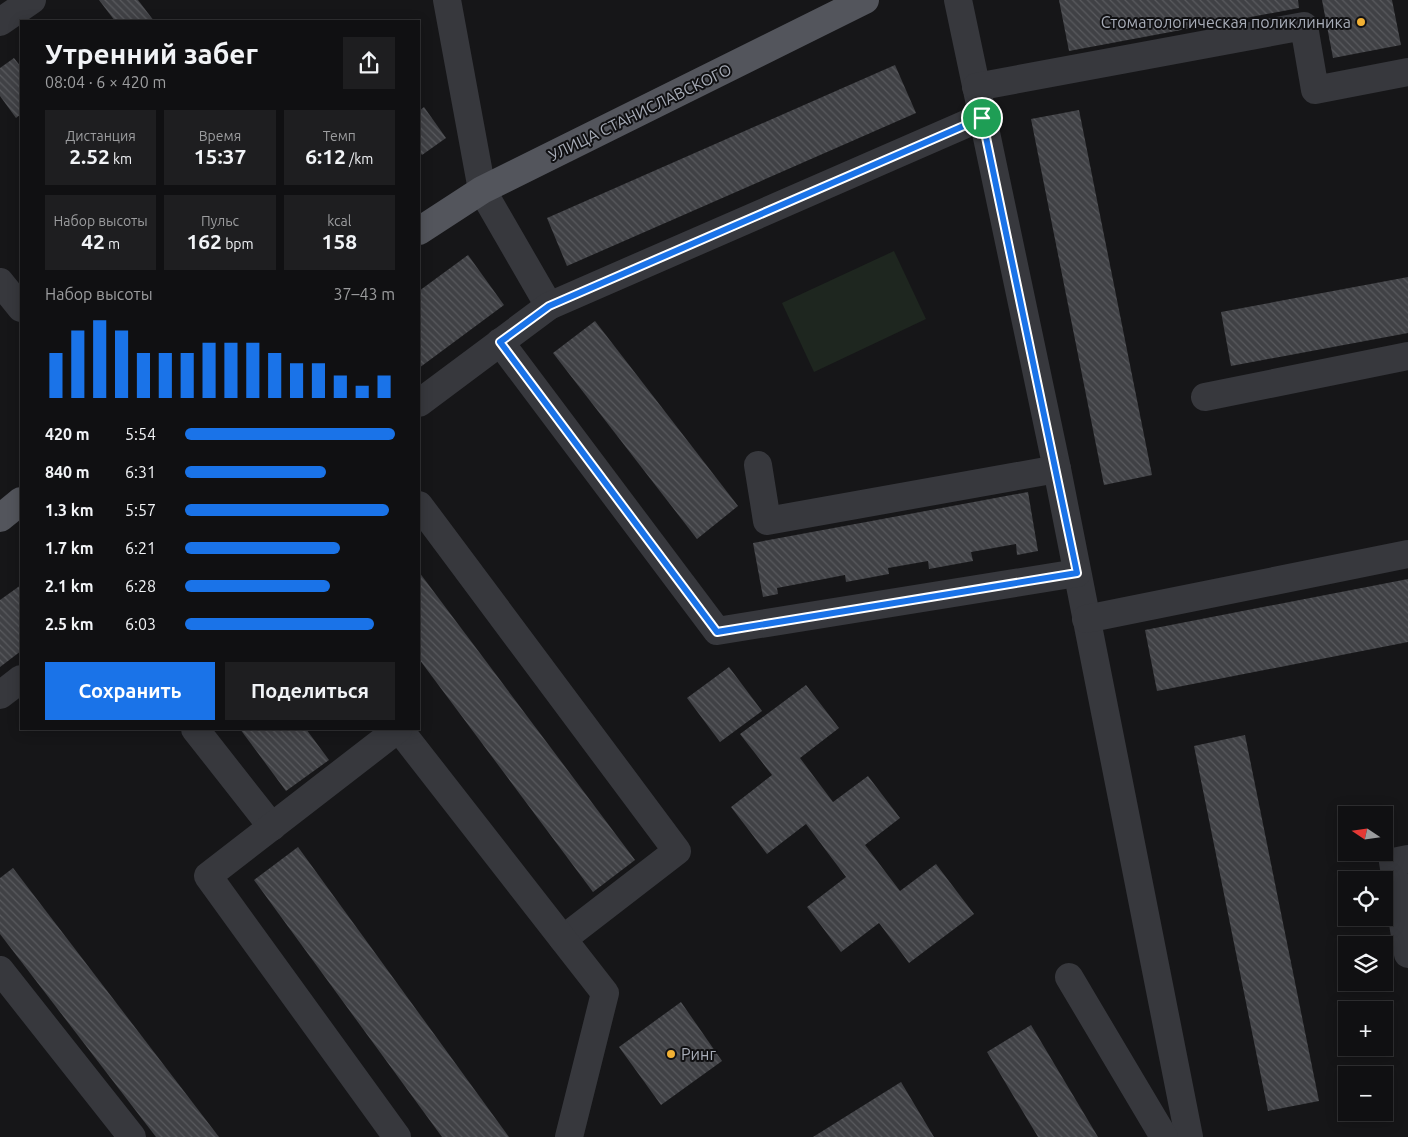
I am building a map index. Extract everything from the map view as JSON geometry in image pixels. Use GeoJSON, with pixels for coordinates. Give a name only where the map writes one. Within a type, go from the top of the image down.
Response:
{"type":"FeatureCollection","features":[{"type":"Feature","properties":{"kind":"main road","name":"УЛИЦА СТАНИСЛАВСКОГО"},"geometry":{"type":"LineString","coordinates":[[420,230],[482,190],[865,0]]}},
{"type":"Feature","properties":{"kind":"main road"},"geometry":{"type":"LineString","coordinates":[[0,518],[20,502]]}},
{"type":"Feature","properties":{"kind":"street"},"geometry":{"type":"LineString","coordinates":[[0,22],[32,0]]}},
{"type":"Feature","properties":{"kind":"street"},"geometry":{"type":"LineString","coordinates":[[447,0],[482,190],[549,306]]}},
{"type":"Feature","properties":{"kind":"street"},"geometry":{"type":"LineString","coordinates":[[958,0],[1057,469],[1189,1137]]}},
{"type":"Feature","properties":{"kind":"street"},"geometry":{"type":"LineString","coordinates":[[976,87],[1304,26],[1315,90],[1408,72]]}},
{"type":"Feature","properties":{"kind":"street"},"geometry":{"type":"LineString","coordinates":[[420,402],[549,306],[982,118]]}},
{"type":"Feature","properties":{"kind":"street"},"geometry":{"type":"LineString","coordinates":[[0,282],[20,307]]}},
{"type":"Feature","properties":{"kind":"street"},"geometry":{"type":"LineString","coordinates":[[500,342],[717,632],[1077,573]]}},
{"type":"Feature","properties":{"kind":"street"},"geometry":{"type":"LineString","coordinates":[[1205,397],[1408,356]]}},
{"type":"Feature","properties":{"kind":"street"},"geometry":{"type":"LineString","coordinates":[[758,466],[767,521],[1057,469]]}},
{"type":"Feature","properties":{"kind":"street"},"geometry":{"type":"LineString","coordinates":[[420,506],[677,851],[563,939]]}},
{"type":"Feature","properties":{"kind":"street"},"geometry":{"type":"LineString","coordinates":[[1086,619],[1408,554]]}},
{"type":"Feature","properties":{"kind":"street"},"geometry":{"type":"LineString","coordinates":[[0,695],[20,680]]}},
{"type":"Feature","properties":{"kind":"street"},"geometry":{"type":"LineString","coordinates":[[197,730],[272,827]]}},
{"type":"Feature","properties":{"kind":"street"},"geometry":{"type":"LineString","coordinates":[[396,1137],[208,876],[398,730]]}},
{"type":"Feature","properties":{"kind":"street"},"geometry":{"type":"LineString","coordinates":[[400,730],[605,993],[569,1137]]}},
{"type":"Feature","properties":{"kind":"street"},"geometry":{"type":"LineString","coordinates":[[1408,859],[1393,862],[1408,954]]}},
{"type":"Feature","properties":{"kind":"street"},"geometry":{"type":"LineString","coordinates":[[0,970],[132,1137]]}},
{"type":"Feature","properties":{"kind":"street"},"geometry":{"type":"LineString","coordinates":[[1069,978],[1164,1137]]}},
{"type":"Feature","properties":{"kind":"shaded area"},"geometry":{"type":"Polygon","coordinates":[[[894,251],[926,319],[814,372],[782,303],[894,251]]]}},
{"type":"Feature","properties":{"kind":"building"},"geometry":{"type":"Polygon","coordinates":[[[99,0],[138,0],[153,20],[114,20],[99,0]]]}},
{"type":"Feature","properties":{"kind":"building"},"geometry":{"type":"Polygon","coordinates":[[[1059,0],[1298,0],[1299,8],[1069,51],[1059,0]]]}},
{"type":"Feature","properties":{"kind":"building","name":"Стоматологическая поликлиника"},"geometry":{"type":"Polygon","coordinates":[[[1322,0],[1392,0],[1401,45],[1333,58],[1322,0]]]}},
{"type":"Feature","properties":{"kind":"building"},"geometry":{"type":"Polygon","coordinates":[[[14,58],[20,66],[20,115],[16,118],[0,96],[0,68],[14,58]]]}},
{"type":"Feature","properties":{"kind":"building"},"geometry":{"type":"Polygon","coordinates":[[[895,65],[916,113],[567,266],[547,218],[895,65]]]}},
{"type":"Feature","properties":{"kind":"building"},"geometry":{"type":"Polygon","coordinates":[[[424,107],[446,138],[422,155],[420,152],[420,110],[424,107]]]}},
{"type":"Feature","properties":{"kind":"building"},"geometry":{"type":"Polygon","coordinates":[[[1079,110],[1152,475],[1104,485],[1031,119],[1079,110]]]}},
{"type":"Feature","properties":{"kind":"building"},"geometry":{"type":"Polygon","coordinates":[[[468,255],[504,305],[420,367],[420,290],[468,255]]]}},
{"type":"Feature","properties":{"kind":"building"},"geometry":{"type":"Polygon","coordinates":[[[1408,277],[1408,333],[1231,366],[1221,312],[1408,277]]]}},
{"type":"Feature","properties":{"kind":"building"},"geometry":{"type":"Polygon","coordinates":[[[595,321],[738,506],[697,539],[553,353],[595,321]]]}},
{"type":"Feature","properties":{"kind":"building"},"geometry":{"type":"Polygon","coordinates":[[[1028,492],[1038,551],[1017,555],[1016,544],[971,552],[973,561],[929,569],[928,561],[888,568],[889,574],[846,582],[845,575],[777,588],[778,594],[763,597],[753,543],[1028,492]]]}},
{"type":"Feature","properties":{"kind":"building"},"geometry":{"type":"Polygon","coordinates":[[[420,573],[635,860],[593,892],[420,660],[420,573]]]}},
{"type":"Feature","properties":{"kind":"building"},"geometry":{"type":"Polygon","coordinates":[[[1408,579],[1408,642],[1157,691],[1145,630],[1408,579]]]}},
{"type":"Feature","properties":{"kind":"building"},"geometry":{"type":"Polygon","coordinates":[[[20,586],[20,652],[0,667],[0,600],[20,586]]]}},
{"type":"Feature","properties":{"kind":"building"},"geometry":{"type":"Polygon","coordinates":[[[729,667],[762,711],[720,742],[687,698],[729,667]]]}},
{"type":"Feature","properties":{"kind":"building"},"geometry":{"type":"Polygon","coordinates":[[[806,685],[839,728],[800,758],[833,802],[868,776],[900,818],[865,845],[900,891],[936,864],[974,914],[909,963],[879,923],[841,952],[807,907],[846,877],[806,824],[767,854],[731,807],[772,775],[740,734],[806,685]]]}},
{"type":"Feature","properties":{"kind":"building"},"geometry":{"type":"Polygon","coordinates":[[[241,730],[307,730],[329,760],[286,791],[241,730]]]}},
{"type":"Feature","properties":{"kind":"building"},"geometry":{"type":"Polygon","coordinates":[[[1245,735],[1319,1101],[1268,1111],[1194,746],[1245,735]]]}},
{"type":"Feature","properties":{"kind":"building"},"geometry":{"type":"Polygon","coordinates":[[[298,847],[509,1137],[442,1137],[254,880],[298,847]]]}},
{"type":"Feature","properties":{"kind":"building"},"geometry":{"type":"Polygon","coordinates":[[[13,868],[219,1137],[156,1137],[0,934],[0,878],[13,868]]]}},
{"type":"Feature","properties":{"kind":"building","name":"Ринг"},"geometry":{"type":"Polygon","coordinates":[[[681,1002],[722,1061],[661,1105],[619,1047],[681,1002]]]}},
{"type":"Feature","properties":{"kind":"building"},"geometry":{"type":"Polygon","coordinates":[[[1031,1025],[1098,1137],[1038,1137],[987,1052],[1031,1025]]]}},
{"type":"Feature","properties":{"kind":"building"},"geometry":{"type":"Polygon","coordinates":[[[901,1082],[934,1137],[813,1137],[901,1082]]]}},
{"type":"Feature","properties":{"kind":"place","name":"Стоматологическая поликлиника"},"geometry":{"type":"Point","coordinates":[1361,22]}},
{"type":"Feature","properties":{"kind":"place","name":"Ринг"},"geometry":{"type":"Point","coordinates":[671,1054]}},
{"type":"Feature","properties":{"kind":"route"},"geometry":{"type":"LineString","coordinates":[[982,118],[1057,469],[1077,573],[717,632],[500,342],[549,306],[982,118]]}}]}
